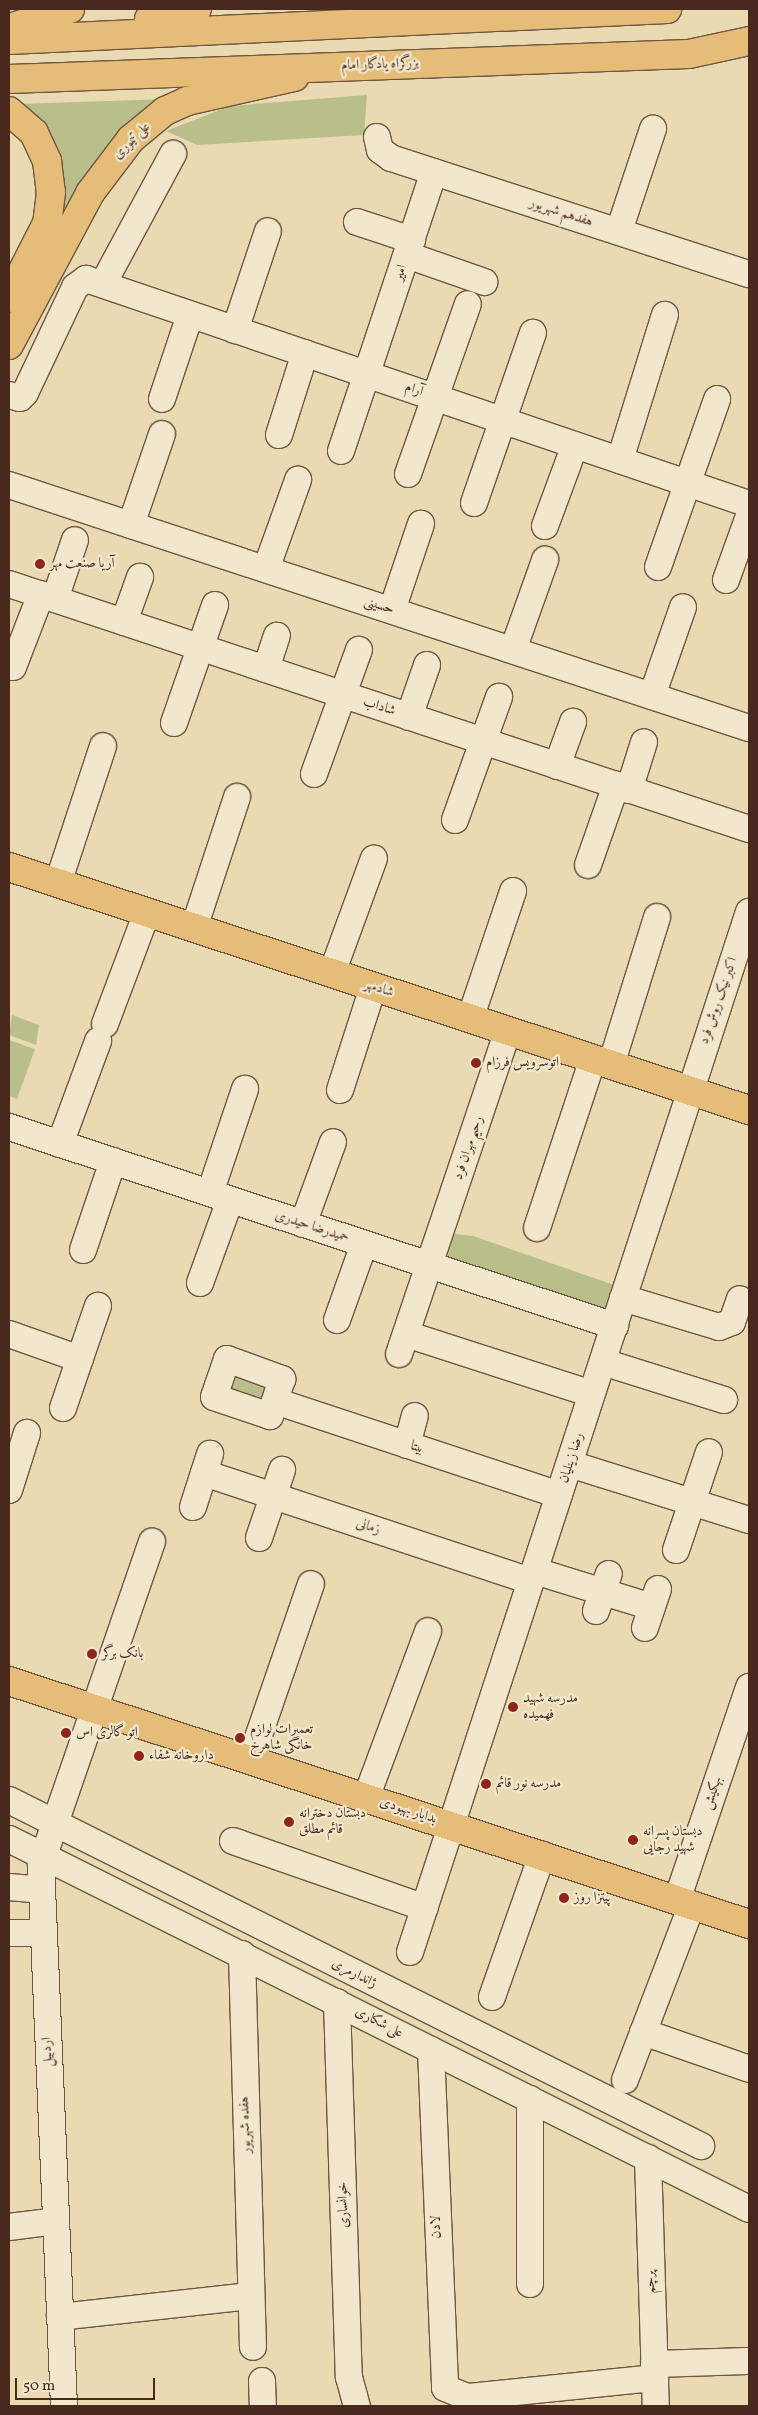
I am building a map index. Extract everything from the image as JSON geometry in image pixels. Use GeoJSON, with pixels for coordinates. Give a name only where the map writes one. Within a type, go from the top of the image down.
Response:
{"type":"FeatureCollection","features":[{"type":"Feature","properties":{"kind":"main road"},"geometry":{"type":"LineString","coordinates":[[9,28],[70,9]]}},
{"type":"Feature","properties":{"kind":"main road"},"geometry":{"type":"LineString","coordinates":[[86,34],[197,9]]}},
{"type":"Feature","properties":{"kind":"main road"},"geometry":{"type":"LineString","coordinates":[[9,40],[86,34],[667,9]]}},
{"type":"Feature","properties":{"kind":"main road","name":"بزرگراه یادگار امام"},"geometry":{"type":"LineString","coordinates":[[9,79],[689,54],[749,41]]}},
{"type":"Feature","properties":{"kind":"main road"},"geometry":{"type":"LineString","coordinates":[[689,54],[749,51]]}},
{"type":"Feature","properties":{"kind":"main road","name":"علی تیموری"},"geometry":{"type":"LineString","coordinates":[[9,345],[103,172],[146,125],[166,111],[218,91],[354,66]]}},
{"type":"Feature","properties":{"kind":"main road"},"geometry":{"type":"LineString","coordinates":[[9,112],[34,133],[47,162],[51,192],[47,223],[9,298]]}},
{"type":"Feature","properties":{"kind":"main road","name":"شادمهر"},"geometry":{"type":"LineString","coordinates":[[9,867],[749,1110]]}},
{"type":"Feature","properties":{"kind":"main road","name":"بدایار بهبودی"},"geometry":{"type":"LineString","coordinates":[[9,1681],[749,1924]]}},
{"type":"Feature","properties":{"kind":"street"},"geometry":{"type":"LineString","coordinates":[[618,231],[653,129]]}},
{"type":"Feature","properties":{"kind":"street","name":"هفدهم شهریور"},"geometry":{"type":"LineString","coordinates":[[377,141],[391,158],[749,272]]}},
{"type":"Feature","properties":{"kind":"street"},"geometry":{"type":"LineString","coordinates":[[9,395],[20,398],[25,393],[91,282],[173,154]]}},
{"type":"Feature","properties":{"kind":"street","name":"امیر"},"geometry":{"type":"LineString","coordinates":[[341,451],[369,375],[434,172]]}},
{"type":"Feature","properties":{"kind":"street"},"geometry":{"type":"LineString","coordinates":[[357,222],[484,282]]}},
{"type":"Feature","properties":{"kind":"street"},"geometry":{"type":"LineString","coordinates":[[235,330],[268,231]]}},
{"type":"Feature","properties":{"kind":"street","name":"آرام"},"geometry":{"type":"LineString","coordinates":[[91,282],[749,504]]}},
{"type":"Feature","properties":{"kind":"street"},"geometry":{"type":"LineString","coordinates":[[408,474],[468,304]]}},
{"type":"Feature","properties":{"kind":"street"},"geometry":{"type":"LineString","coordinates":[[162,399],[190,314]]}},
{"type":"Feature","properties":{"kind":"street"},"geometry":{"type":"LineString","coordinates":[[620,460],[665,315]]}},
{"type":"Feature","properties":{"kind":"street"},"geometry":{"type":"LineString","coordinates":[[474,503],[533,333]]}},
{"type":"Feature","properties":{"kind":"street"},"geometry":{"type":"LineString","coordinates":[[279,434],[305,354]]}},
{"type":"Feature","properties":{"kind":"street"},"geometry":{"type":"LineString","coordinates":[[658,567],[717,399]]}},
{"type":"Feature","properties":{"kind":"street"},"geometry":{"type":"LineString","coordinates":[[131,525],[162,434]]}},
{"type":"Feature","properties":{"kind":"street"},"geometry":{"type":"LineString","coordinates":[[545,526],[575,445]]}},
{"type":"Feature","properties":{"kind":"street"},"geometry":{"type":"LineString","coordinates":[[266,569],[298,480]]}},
{"type":"Feature","properties":{"kind":"street","name":"حسینی"},"geometry":{"type":"LineString","coordinates":[[9,485],[749,728]]}},
{"type":"Feature","properties":{"kind":"street"},"geometry":{"type":"LineString","coordinates":[[726,580],[749,516]]}},
{"type":"Feature","properties":{"kind":"street"},"geometry":{"type":"LineString","coordinates":[[392,610],[421,524]]}},
{"type":"Feature","properties":{"kind":"street"},"geometry":{"type":"LineString","coordinates":[[13,667],[75,540]]}},
{"type":"Feature","properties":{"kind":"street"},"geometry":{"type":"LineString","coordinates":[[513,650],[545,560]]}},
{"type":"Feature","properties":{"kind":"street"},"geometry":{"type":"LineString","coordinates":[[124,622],[140,577]]}},
{"type":"Feature","properties":{"kind":"street","name":"شاداب"},"geometry":{"type":"LineString","coordinates":[[9,584],[749,830]]}},
{"type":"Feature","properties":{"kind":"street"},"geometry":{"type":"LineString","coordinates":[[174,723],[215,605]]}},
{"type":"Feature","properties":{"kind":"street"},"geometry":{"type":"LineString","coordinates":[[652,696],[683,607]]}},
{"type":"Feature","properties":{"kind":"street"},"geometry":{"type":"LineString","coordinates":[[266,669],[278,636]]}},
{"type":"Feature","properties":{"kind":"street"},"geometry":{"type":"LineString","coordinates":[[314,774],[359,650]]}},
{"type":"Feature","properties":{"kind":"street"},"geometry":{"type":"LineString","coordinates":[[410,717],[427,665]]}},
{"type":"Feature","properties":{"kind":"street"},"geometry":{"type":"LineString","coordinates":[[455,820],[499,697]]}},
{"type":"Feature","properties":{"kind":"street"},"geometry":{"type":"LineString","coordinates":[[557,766],[573,722]]}},
{"type":"Feature","properties":{"kind":"street"},"geometry":{"type":"LineString","coordinates":[[588,865],[644,742]]}},
{"type":"Feature","properties":{"kind":"street"},"geometry":{"type":"LineString","coordinates":[[58,883],[103,746]]}},
{"type":"Feature","properties":{"kind":"street"},"geometry":{"type":"LineString","coordinates":[[194,928],[237,797]]}},
{"type":"Feature","properties":{"kind":"street"},"geometry":{"type":"LineString","coordinates":[[332,973],[374,858]]}},
{"type":"Feature","properties":{"kind":"street"},"geometry":{"type":"LineString","coordinates":[[470,1019],[512,890]]}},
{"type":"Feature","properties":{"kind":"street"},"geometry":{"type":"LineString","coordinates":[[60,1144],[147,912]]}},
{"type":"Feature","properties":{"kind":"street","name":"اکبر نیک روش فرد"},"geometry":{"type":"LineString","coordinates":[[689,1091],[749,912]]}},
{"type":"Feature","properties":{"kind":"street"},"geometry":{"type":"LineString","coordinates":[[536,1228],[657,918]]}},
{"type":"Feature","properties":{"kind":"street"},"geometry":{"type":"LineString","coordinates":[[340,1090],[373,987]]}},
{"type":"Feature","properties":{"kind":"street","name":"رحیم مهران فرد"},"geometry":{"type":"LineString","coordinates":[[508,1031],[402,1344],[592,1394]]}},
{"type":"Feature","properties":{"kind":"street"},"geometry":{"type":"LineString","coordinates":[[200,1283],[245,1089]]}},
{"type":"Feature","properties":{"kind":"street","name":"رضا زینلیان"},"geometry":{"type":"LineString","coordinates":[[410,1952],[615,1326],[689,1091]]}},
{"type":"Feature","properties":{"kind":"street","name":"حمیدرضا حیدری"},"geometry":{"type":"LineString","coordinates":[[9,1127],[615,1326]]}},
{"type":"Feature","properties":{"kind":"street"},"geometry":{"type":"LineString","coordinates":[[303,1224],[333,1142]]}},
{"type":"Feature","properties":{"kind":"street"},"geometry":{"type":"LineString","coordinates":[[82,1250],[113,1161]]}},
{"type":"Feature","properties":{"kind":"street"},"geometry":{"type":"LineString","coordinates":[[337,1320],[364,1244]]}},
{"type":"Feature","properties":{"kind":"street"},"geometry":{"type":"LineString","coordinates":[[624,1298],[719,1328],[732,1322],[740,1299]]}},
{"type":"Feature","properties":{"kind":"street"},"geometry":{"type":"LineString","coordinates":[[64,1408],[98,1306]]}},
{"type":"Feature","properties":{"kind":"street"},"geometry":{"type":"LineString","coordinates":[[9,1334],[80,1359]]}},
{"type":"Feature","properties":{"kind":"street"},"geometry":{"type":"LineString","coordinates":[[603,1362],[724,1400]]}},
{"type":"Feature","properties":{"kind":"street","name":"بیتا"},"geometry":{"type":"LineString","coordinates":[[275,1400],[559,1496]]}},
{"type":"Feature","properties":{"kind":"street"},"geometry":{"type":"LineString","coordinates":[[407,1444],[415,1416]]}},
{"type":"Feature","properties":{"kind":"street"},"geometry":{"type":"LineString","coordinates":[[9,1490],[27,1433]]}},
{"type":"Feature","properties":{"kind":"street"},"geometry":{"type":"LineString","coordinates":[[676,1550],[709,1452]]}},
{"type":"Feature","properties":{"kind":"street","name":"زمانی"},"geometry":{"type":"LineString","coordinates":[[193,1507],[207,1464],[273,1496],[533,1576]]}},
{"type":"Feature","properties":{"kind":"street"},"geometry":{"type":"LineString","coordinates":[[570,1464],[749,1520]]}},
{"type":"Feature","properties":{"kind":"street"},"geometry":{"type":"LineString","coordinates":[[259,1538],[282,1470]]}},
{"type":"Feature","properties":{"kind":"street","name":"اردبیل"},"geometry":{"type":"LineString","coordinates":[[64,2406],[41,1890],[43,1855],[96,1708],[152,1542]]}},
{"type":"Feature","properties":{"kind":"street"},"geometry":{"type":"LineString","coordinates":[[533,1576],[603,1592],[651,1608]]}},
{"type":"Feature","properties":{"kind":"street"},"geometry":{"type":"LineString","coordinates":[[250,1761],[311,1584]]}},
{"type":"Feature","properties":{"kind":"street"},"geometry":{"type":"LineString","coordinates":[[366,1798],[428,1631]]}},
{"type":"Feature","properties":{"kind":"street","name":"بهکیش"},"geometry":{"type":"LineString","coordinates":[[625,2080],[643,2032],[685,1902],[749,1686]]}},
{"type":"Feature","properties":{"kind":"street","name":"ژاندارمری"},"geometry":{"type":"LineString","coordinates":[[9,1800],[701,2146]]}},
{"type":"Feature","properties":{"kind":"street","name":"علی شکاری"},"geometry":{"type":"LineString","coordinates":[[9,1839],[749,2209]]}},
{"type":"Feature","properties":{"kind":"street"},"geometry":{"type":"LineString","coordinates":[[233,1841],[425,1908]]}},
{"type":"Feature","properties":{"kind":"street"},"geometry":{"type":"LineString","coordinates":[[492,1997],[542,1855]]}},
{"type":"Feature","properties":{"kind":"street"},"geometry":{"type":"LineString","coordinates":[[9,1887],[41,1890]]}},
{"type":"Feature","properties":{"kind":"street"},"geometry":{"type":"LineString","coordinates":[[9,1934],[43,1933]]}},
{"type":"Feature","properties":{"kind":"street","name":"هفده شهریور"},"geometry":{"type":"LineString","coordinates":[[242,1954],[253,2347]]}},
{"type":"Feature","properties":{"kind":"street","name":"خوانساری"},"geometry":{"type":"LineString","coordinates":[[338,2002],[349,2377],[357,2406]]}},
{"type":"Feature","properties":{"kind":"street"},"geometry":{"type":"LineString","coordinates":[[643,2032],[749,2069]]}},
{"type":"Feature","properties":{"kind":"street","name":"لادن"},"geometry":{"type":"LineString","coordinates":[[432,2050],[441,2382],[459,2401]]}},
{"type":"Feature","properties":{"kind":"street"},"geometry":{"type":"LineString","coordinates":[[530,2099],[530,2284]]}},
{"type":"Feature","properties":{"kind":"street","name":"پرچم"},"geometry":{"type":"LineString","coordinates":[[648,2158],[656,2406]]}},
{"type":"Feature","properties":{"kind":"street"},"geometry":{"type":"LineString","coordinates":[[9,2227],[56,2221]]}},
{"type":"Feature","properties":{"kind":"street"},"geometry":{"type":"LineString","coordinates":[[60,2317],[251,2296]]}},
{"type":"Feature","properties":{"kind":"street"},"geometry":{"type":"LineString","coordinates":[[459,2401],[654,2371],[749,2360]]}},
{"type":"Feature","properties":{"kind":"street"},"geometry":{"type":"LineString","coordinates":[[262,2381],[263,2406]]}},
{"type":"Feature","properties":{"kind":"green space"},"geometry":{"type":"Polygon","coordinates":[[[367,95],[364,135],[197,145],[166,131],[230,106],[367,95]]]}},
{"type":"Feature","properties":{"kind":"green space"},"geometry":{"type":"Polygon","coordinates":[[[169,99],[114,139],[63,212],[60,173],[17,104],[169,99]]]}},
{"type":"Feature","properties":{"kind":"green space"},"geometry":{"type":"Polygon","coordinates":[[[12,1015],[39,1025],[36,1045],[9,1035],[12,1015]]]}},
{"type":"Feature","properties":{"kind":"green space"},"geometry":{"type":"Polygon","coordinates":[[[9,1040],[35,1049],[17,1099],[9,1096],[9,1040]]]}},
{"type":"Feature","properties":{"kind":"green space"},"geometry":{"type":"Polygon","coordinates":[[[454,1234],[473,1236],[614,1285],[606,1309],[447,1258],[454,1234]]]}},
{"type":"Feature","properties":{"kind":"green space"},"geometry":{"type":"Polygon","coordinates":[[[231,1368],[273,1383],[263,1409],[222,1394],[231,1368]]]}},
{"type":"Feature","properties":{"kind":"place","name":"آریا صنعت مهر"},"geometry":{"type":"Point","coordinates":[40,564]}},
{"type":"Feature","properties":{"kind":"place","name":"اتوسرویس فرزام"},"geometry":{"type":"Point","coordinates":[476,1063]}},
{"type":"Feature","properties":{"kind":"place","name":"بانک برگر"},"geometry":{"type":"Point","coordinates":[92,1654]}},
{"type":"Feature","properties":{"kind":"place","name":"مدرسه شهید فهمیده"},"geometry":{"type":"Point","coordinates":[513,1707]}},
{"type":"Feature","properties":{"kind":"place","name":"اتو گالری اس"},"geometry":{"type":"Point","coordinates":[66,1733]}},
{"type":"Feature","properties":{"kind":"place","name":"تعمیرات لوازم خانگی شاهرخ"},"geometry":{"type":"Point","coordinates":[240,1738]}},
{"type":"Feature","properties":{"kind":"place","name":"داروخانه شفاء"},"geometry":{"type":"Point","coordinates":[139,1756]}},
{"type":"Feature","properties":{"kind":"place","name":"مدرسه نور قائم"},"geometry":{"type":"Point","coordinates":[486,1784]}},
{"type":"Feature","properties":{"kind":"place","name":"دبستان دخترانه قائم مطلق"},"geometry":{"type":"Point","coordinates":[289,1822]}},
{"type":"Feature","properties":{"kind":"place","name":"دبستان پسرانه شهید رجایی"},"geometry":{"type":"Point","coordinates":[633,1840]}},
{"type":"Feature","properties":{"kind":"place","name":"پیتزا روز"},"geometry":{"type":"Point","coordinates":[564,1898]}}]}
